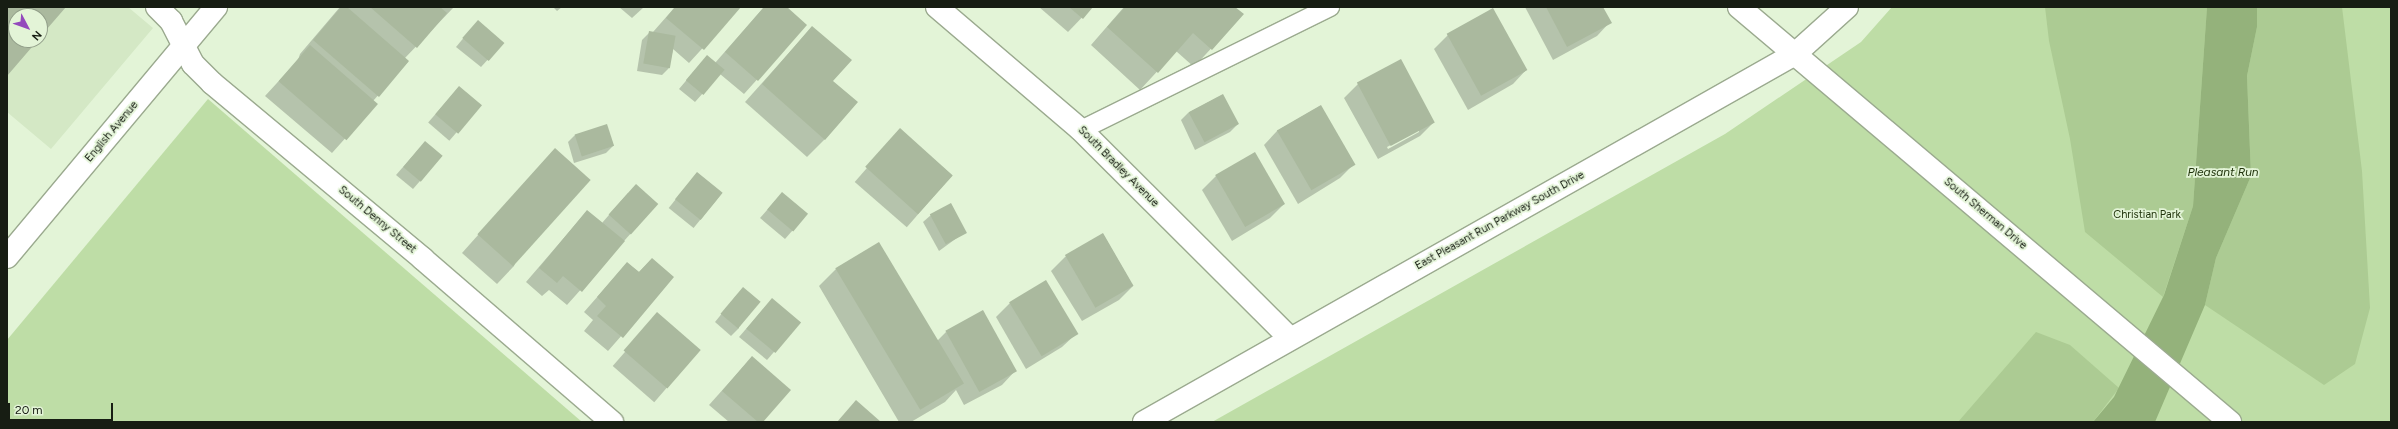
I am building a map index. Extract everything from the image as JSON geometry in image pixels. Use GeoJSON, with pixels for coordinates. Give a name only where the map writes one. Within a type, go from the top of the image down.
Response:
{"type":"FeatureCollection","features":[{"type":"Feature","properties":{"kind":"street","name":"South Denny Street"},"geometry":{"type":"LineString","coordinates":[[157,7],[171,21],[193,64],[212,83],[423,259],[612,422]]}},
{"type":"Feature","properties":{"kind":"street","name":"English Avenue"},"geometry":{"type":"LineString","coordinates":[[7,257],[216,7]]}},
{"type":"Feature","properties":{"kind":"street","name":"South Bradley Avenue"},"geometry":{"type":"LineString","coordinates":[[937,7],[1081,130],[1290,338]]}},
{"type":"Feature","properties":{"kind":"street","name":"South Sherman Drive"},"geometry":{"type":"LineString","coordinates":[[1739,7],[2229,422]]}},
{"type":"Feature","properties":{"kind":"street","name":"East Pleasant Run Parkway South Drive"},"geometry":{"type":"LineString","coordinates":[[1144,422],[1290,338],[1795,54],[1847,7]]}},
{"type":"Feature","properties":{"kind":"lane"},"geometry":{"type":"LineString","coordinates":[[1081,130],[1330,7]]}},
{"type":"Feature","properties":{"kind":"shaded area"},"geometry":{"type":"Polygon","coordinates":[[[7,7],[128,7],[153,28],[51,149],[7,112],[7,7]]]}},
{"type":"Feature","properties":{"kind":"green space","name":"Christian Park"},"geometry":{"type":"Polygon","coordinates":[[[1892,7],[2391,7],[2391,422],[1212,422],[1725,134],[1861,42],[1892,7]]]}},
{"type":"Feature","properties":{"kind":"green space"},"geometry":{"type":"Polygon","coordinates":[[[2045,7],[2207,7],[2193,206],[2163,297],[2085,232],[2070,139],[2049,41],[2045,7]]]}},
{"type":"Feature","properties":{"kind":"green space"},"geometry":{"type":"Polygon","coordinates":[[[2257,7],[2342,7],[2362,171],[2370,308],[2355,364],[2324,385],[2205,305],[2216,258],[2251,176],[2247,76],[2257,27],[2257,7]]]}},
{"type":"Feature","properties":{"kind":"green space"},"geometry":{"type":"Polygon","coordinates":[[[208,99],[582,422],[7,422],[7,340],[208,99]]]}},
{"type":"Feature","properties":{"kind":"green space"},"geometry":{"type":"Polygon","coordinates":[[[2036,332],[2070,345],[2119,388],[2093,422],[1958,422],[2036,332]]]}},
{"type":"Feature","properties":{"kind":"water","name":"Pleasant Run"},"geometry":{"type":"Polygon","coordinates":[[[2207,7],[2257,7],[2257,27],[2247,76],[2251,176],[2216,258],[2205,305],[2155,422],[2093,422],[2114,397],[2164,295],[2193,206],[2207,7]]]}},
{"type":"Feature","properties":{"kind":"building"},"geometry":{"type":"Polygon","coordinates":[[[7,7],[66,7],[48,28],[48,8],[8,8],[8,48],[31,48],[7,76],[7,7]]]}},
{"type":"Feature","properties":{"kind":"building"},"geometry":{"type":"Polygon","coordinates":[[[341,7],[347,7],[409,61],[379,97],[313,40],[341,7]]]}},
{"type":"Feature","properties":{"kind":"building"},"geometry":{"type":"Polygon","coordinates":[[[370,7],[440,7],[447,13],[417,48],[370,7]]]}},
{"type":"Feature","properties":{"kind":"building"},"geometry":{"type":"Polygon","coordinates":[[[675,7],[741,7],[704,50],[666,18],[675,7]]]}},
{"type":"Feature","properties":{"kind":"building"},"geometry":{"type":"Polygon","coordinates":[[[764,7],[787,7],[807,25],[758,81],[725,52],[764,7]]]}},
{"type":"Feature","properties":{"kind":"building"},"geometry":{"type":"Polygon","coordinates":[[[1069,7],[1093,7],[1083,19],[1069,7]]]}},
{"type":"Feature","properties":{"kind":"building"},"geometry":{"type":"Polygon","coordinates":[[[1125,7],[1235,7],[1244,14],[1212,50],[1193,33],[1158,73],[1107,27],[1125,7]]]}},
{"type":"Feature","properties":{"kind":"building"},"geometry":{"type":"Polygon","coordinates":[[[1546,7],[1603,7],[1612,23],[1567,47],[1546,7]]]}},
{"type":"Feature","properties":{"kind":"building"},"geometry":{"type":"Polygon","coordinates":[[[1493,8],[1527,70],[1481,96],[1447,34],[1493,8]]]}},
{"type":"Feature","properties":{"kind":"building"},"geometry":{"type":"Polygon","coordinates":[[[478,20],[504,43],[489,61],[462,38],[478,20]]]}},
{"type":"Feature","properties":{"kind":"building"},"geometry":{"type":"Polygon","coordinates":[[[812,26],[852,60],[833,81],[858,102],[825,140],[762,84],[812,26]]]}},
{"type":"Feature","properties":{"kind":"building"},"geometry":{"type":"Polygon","coordinates":[[[649,31],[676,36],[670,68],[643,63],[649,31]]]}},
{"type":"Feature","properties":{"kind":"building"},"geometry":{"type":"Polygon","coordinates":[[[310,45],[378,104],[346,140],[279,81],[310,45]]]}},
{"type":"Feature","properties":{"kind":"building"},"geometry":{"type":"Polygon","coordinates":[[[707,55],[725,70],[703,95],[686,80],[707,55]]]}},
{"type":"Feature","properties":{"kind":"building"},"geometry":{"type":"Polygon","coordinates":[[[1401,59],[1435,123],[1391,146],[1357,82],[1401,59]]]}},
{"type":"Feature","properties":{"kind":"building"},"geometry":{"type":"Polygon","coordinates":[[[459,86],[482,105],[458,134],[435,114],[459,86]]]}},
{"type":"Feature","properties":{"kind":"building"},"geometry":{"type":"Polygon","coordinates":[[[1223,94],[1239,124],[1205,142],[1189,112],[1223,94]]]}},
{"type":"Feature","properties":{"kind":"building"},"geometry":{"type":"Polygon","coordinates":[[[1321,105],[1356,165],[1311,190],[1277,130],[1321,105]]]}},
{"type":"Feature","properties":{"kind":"building"},"geometry":{"type":"Polygon","coordinates":[[[607,124],[614,146],[582,156],[575,135],[607,124]]]}},
{"type":"Feature","properties":{"kind":"building"},"geometry":{"type":"Polygon","coordinates":[[[900,128],[953,176],[918,214],[865,167],[900,128]]]}},
{"type":"Feature","properties":{"kind":"building"},"geometry":{"type":"Polygon","coordinates":[[[425,141],[443,156],[421,182],[403,167],[425,141]]]}},
{"type":"Feature","properties":{"kind":"building"},"geometry":{"type":"Polygon","coordinates":[[[555,148],[591,180],[513,266],[477,234],[555,148]]]}},
{"type":"Feature","properties":{"kind":"building"},"geometry":{"type":"Polygon","coordinates":[[[1255,152],[1285,204],[1245,227],[1215,175],[1255,152]]]}},
{"type":"Feature","properties":{"kind":"building"},"geometry":{"type":"Polygon","coordinates":[[[697,172],[723,193],[701,220],[675,199],[697,172]]]}},
{"type":"Feature","properties":{"kind":"building"},"geometry":{"type":"Polygon","coordinates":[[[636,184],[658,204],[631,235],[609,214],[636,184]]]}},
{"type":"Feature","properties":{"kind":"building"},"geometry":{"type":"Polygon","coordinates":[[[782,192],[808,214],[793,231],[767,210],[782,192]]]}},
{"type":"Feature","properties":{"kind":"building"},"geometry":{"type":"Polygon","coordinates":[[[951,203],[967,233],[946,244],[930,214],[951,203]]]}},
{"type":"Feature","properties":{"kind":"building"},"geometry":{"type":"Polygon","coordinates":[[[587,210],[625,241],[582,292],[563,276],[557,283],[539,268],[587,210]]]}},
{"type":"Feature","properties":{"kind":"building"},"geometry":{"type":"Polygon","coordinates":[[[1103,233],[1134,286],[1095,308],[1065,255],[1103,233]]]}},
{"type":"Feature","properties":{"kind":"building"},"geometry":{"type":"Polygon","coordinates":[[[879,242],[964,383],[920,410],[835,268],[879,242]]]}},
{"type":"Feature","properties":{"kind":"building"},"geometry":{"type":"Polygon","coordinates":[[[652,258],[674,277],[623,338],[597,316],[606,306],[597,297],[627,262],[639,272],[652,258]]]}},
{"type":"Feature","properties":{"kind":"building"},"geometry":{"type":"Polygon","coordinates":[[[1046,280],[1078,334],[1042,356],[1009,302],[1046,280]]]}},
{"type":"Feature","properties":{"kind":"building"},"geometry":{"type":"Polygon","coordinates":[[[743,287],[761,302],[738,329],[721,314],[743,287]]]}},
{"type":"Feature","properties":{"kind":"building"},"geometry":{"type":"Polygon","coordinates":[[[772,298],[801,322],[775,353],[746,329],[772,298]]]}},
{"type":"Feature","properties":{"kind":"building"},"geometry":{"type":"Polygon","coordinates":[[[983,310],[1017,371],[979,392],[945,331],[983,310]]]}},
{"type":"Feature","properties":{"kind":"building"},"geometry":{"type":"Polygon","coordinates":[[[657,312],[701,350],[667,389],[624,350],[657,312]]]}},
{"type":"Feature","properties":{"kind":"building"},"geometry":{"type":"Polygon","coordinates":[[[752,356],[791,390],[763,422],[758,422],[722,391],[752,356]]]}},
{"type":"Feature","properties":{"kind":"building"},"geometry":{"type":"Polygon","coordinates":[[[856,400],[881,422],[837,422],[856,400]]]}}]}
